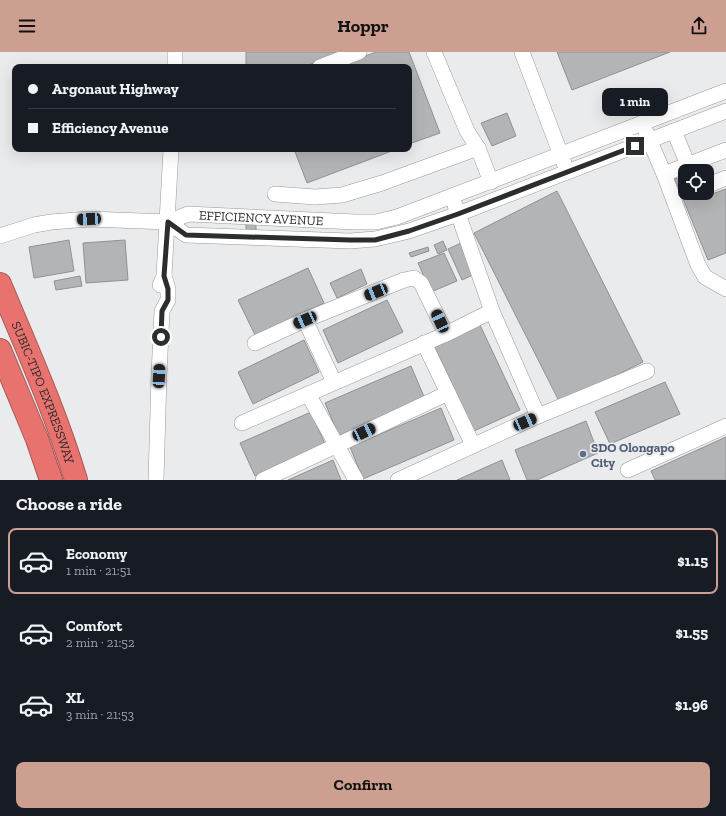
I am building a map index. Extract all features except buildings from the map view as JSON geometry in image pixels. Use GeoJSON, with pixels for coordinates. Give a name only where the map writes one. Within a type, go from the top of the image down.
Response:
{"type":"FeatureCollection","features":[{"type":"Feature","properties":{"kind":"highway","name":"SUBIC-TIPO EXPRESSWAY"},"geometry":{"type":"LineString","coordinates":[[0,284],[67,451],[76,480]]}},
{"type":"Feature","properties":{"kind":"highway","name":"SUBIC-TIPO EXPRESSWAY"},"geometry":{"type":"LineString","coordinates":[[0,350],[37,439],[51,480]]}},
{"type":"Feature","properties":{"kind":"street"},"geometry":{"type":"LineString","coordinates":[[174,64],[175,52]]}},
{"type":"Feature","properties":{"kind":"street"},"geometry":{"type":"LineString","coordinates":[[328,64],[359,52]]}},
{"type":"Feature","properties":{"kind":"street"},"geometry":{"type":"LineString","coordinates":[[434,52],[468,131],[478,148],[491,182]]}},
{"type":"Feature","properties":{"kind":"street"},"geometry":{"type":"LineString","coordinates":[[522,52],[567,172]]}},
{"type":"Feature","properties":{"kind":"street","name":"EFFICIENCY AVENUE"},"geometry":{"type":"LineString","coordinates":[[168,222],[188,214],[376,222],[397,217],[491,182],[726,91]]}},
{"type":"Feature","properties":{"kind":"street","name":"EFFICIENCY AVENUE"},"geometry":{"type":"LineString","coordinates":[[168,222],[186,235],[375,240],[393,236],[458,214],[726,110]]}},
{"type":"Feature","properties":{"kind":"street"},"geometry":{"type":"LineString","coordinates":[[642,124],[664,174],[698,265],[705,277],[726,289]]}},
{"type":"Feature","properties":{"kind":"street"},"geometry":{"type":"LineString","coordinates":[[674,131],[689,164]]}},
{"type":"Feature","properties":{"kind":"street"},"geometry":{"type":"LineString","coordinates":[[275,194],[315,197],[342,195],[382,183],[478,148]]}},
{"type":"Feature","properties":{"kind":"street"},"geometry":{"type":"LineString","coordinates":[[699,164],[726,150]]}},
{"type":"Feature","properties":{"kind":"street"},"geometry":{"type":"LineString","coordinates":[[156,480],[162,311],[168,300],[168,289],[164,276],[171,152]]}},
{"type":"Feature","properties":{"kind":"street"},"geometry":{"type":"LineString","coordinates":[[664,174],[678,171]]}},
{"type":"Feature","properties":{"kind":"street"},"geometry":{"type":"LineString","coordinates":[[714,183],[726,178]]}},
{"type":"Feature","properties":{"kind":"street"},"geometry":{"type":"LineString","coordinates":[[452,196],[492,311],[538,416]]}},
{"type":"Feature","properties":{"kind":"street"},"geometry":{"type":"LineString","coordinates":[[0,236],[34,225],[68,220],[89,219],[168,222]]}},
{"type":"Feature","properties":{"kind":"street"},"geometry":{"type":"LineString","coordinates":[[255,343],[305,320],[404,280],[414,278],[421,283],[446,334]]}},
{"type":"Feature","properties":{"kind":"street"},"geometry":{"type":"LineString","coordinates":[[242,422],[446,334],[492,311]]}},
{"type":"Feature","properties":{"kind":"street"},"geometry":{"type":"LineString","coordinates":[[305,320],[334,382]]}},
{"type":"Feature","properties":{"kind":"street"},"geometry":{"type":"LineString","coordinates":[[424,343],[473,445]]}},
{"type":"Feature","properties":{"kind":"street"},"geometry":{"type":"LineString","coordinates":[[398,480],[538,416],[647,371]]}},
{"type":"Feature","properties":{"kind":"street"},"geometry":{"type":"LineString","coordinates":[[308,394],[356,480]]}},
{"type":"Feature","properties":{"kind":"street"},"geometry":{"type":"LineString","coordinates":[[263,480],[448,394]]}},
{"type":"Feature","properties":{"kind":"street"},"geometry":{"type":"LineString","coordinates":[[628,470],[726,426]]}},
{"type":"Feature","properties":{"kind":"place","name":"SDO Olongapo City"},"geometry":{"type":"Point","coordinates":[583,454]}},
{"type":"Feature","properties":{"kind":"route"},"geometry":{"type":"LineString","coordinates":[[161,337],[162,311],[168,300],[168,289],[164,276],[168,222],[186,235],[375,240],[409,231],[458,214],[635,146]]}}]}
